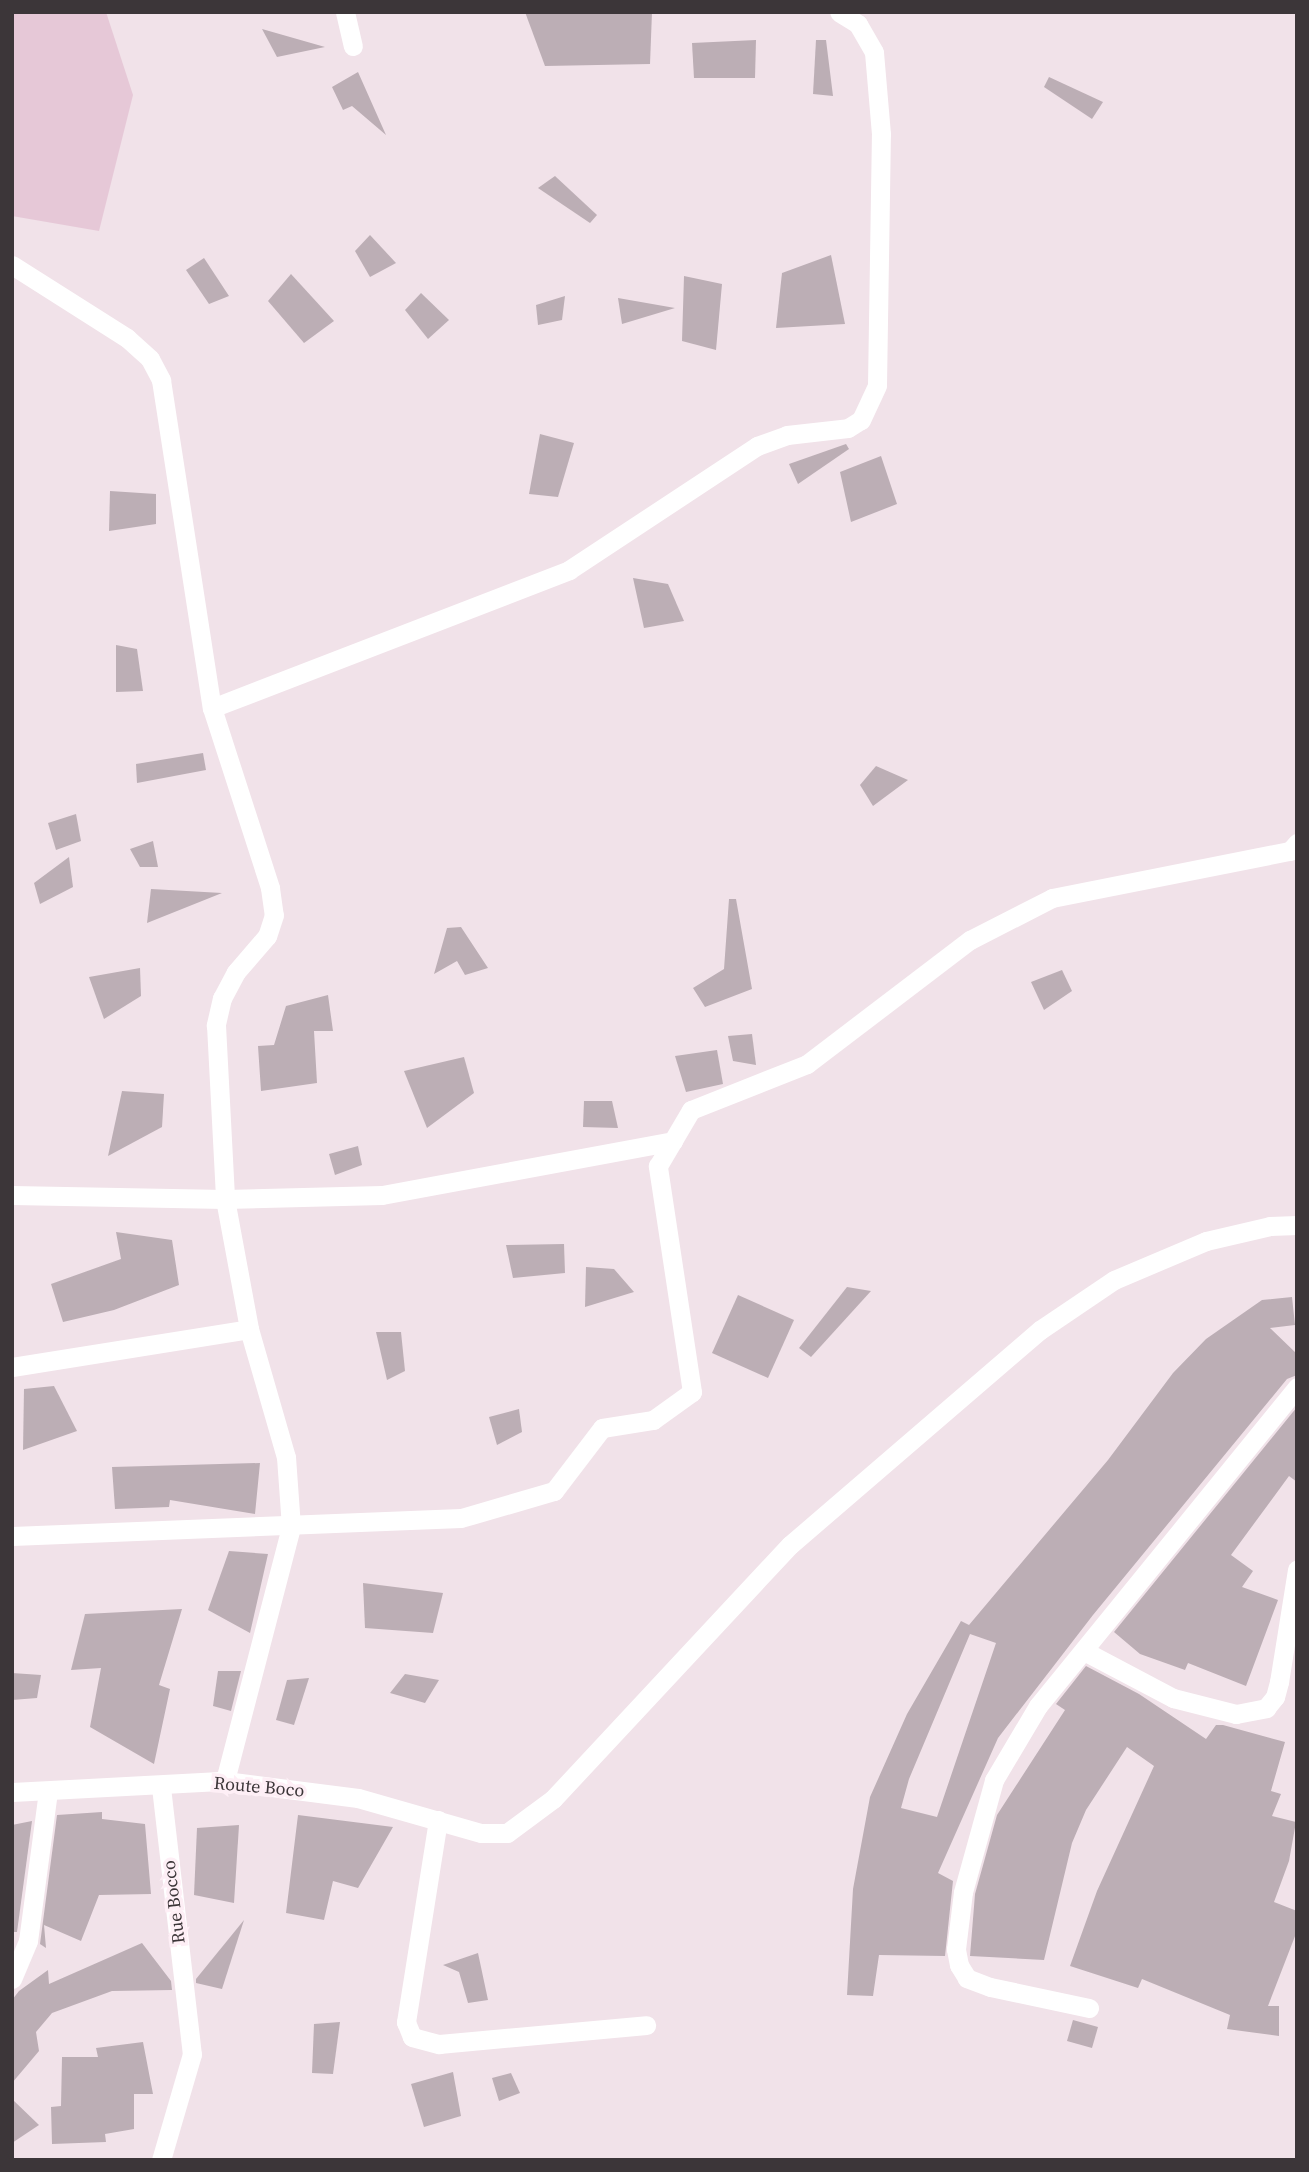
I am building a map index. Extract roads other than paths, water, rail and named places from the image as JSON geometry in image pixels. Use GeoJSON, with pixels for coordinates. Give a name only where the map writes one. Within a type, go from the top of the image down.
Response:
{"type":"FeatureCollection","features":[{"type":"Feature","properties":{"kind":"street"},"geometry":{"type":"LineString","coordinates":[[345,12],[353,46]]}},
{"type":"Feature","properties":{"kind":"street"},"geometry":{"type":"LineString","coordinates":[[212,708],[569,570],[757,446],[787,435],[848,428],[861,420],[877,385],[881,134],[874,52],[858,24],[839,12]]}},
{"type":"Feature","properties":{"kind":"street"},"geometry":{"type":"LineString","coordinates":[[12,265],[127,338],[150,359],[160,380],[212,708],[270,888],[274,915],[267,936],[236,972],[222,998],[216,1025],[225,1199],[249,1329],[286,1457],[291,1527],[225,1781]]}},
{"type":"Feature","properties":{"kind":"street"},"geometry":{"type":"LineString","coordinates":[[12,1536],[291,1527],[461,1518],[554,1491],[602,1428],[653,1420],[692,1392],[658,1166],[691,1110],[807,1064],[970,940],[1052,898],[1290,851],[1297,843]]}},
{"type":"Feature","properties":{"kind":"street"},"geometry":{"type":"LineString","coordinates":[[12,1195],[225,1199],[382,1195],[673,1141]]}},
{"type":"Feature","properties":{"kind":"street","name":"Route Boco"},"geometry":{"type":"LineString","coordinates":[[161,1787],[225,1781],[358,1798],[481,1833],[507,1833],[554,1799],[790,1545],[1040,1330],[1114,1280],[1206,1241],[1270,1226],[1297,1225]]}},
{"type":"Feature","properties":{"kind":"street"},"geometry":{"type":"LineString","coordinates":[[12,1367],[249,1329]]}},
{"type":"Feature","properties":{"kind":"street"},"geometry":{"type":"LineString","coordinates":[[1089,2008],[990,1987],[967,1978],[956,1948],[962,1892],[994,1780],[1038,1706],[1297,1387]]}},
{"type":"Feature","properties":{"kind":"street"},"geometry":{"type":"LineString","coordinates":[[1084,1651],[1173,1698],[1236,1714],[1266,1708],[1275,1697],[1279,1682],[1297,1569]]}},
{"type":"Feature","properties":{"kind":"street"},"geometry":{"type":"LineString","coordinates":[[12,1792],[161,1787]]}},
{"type":"Feature","properties":{"kind":"street","name":"Rue Bocco"},"geometry":{"type":"LineString","coordinates":[[161,1787],[192,2054],[161,2160]]}},
{"type":"Feature","properties":{"kind":"street"},"geometry":{"type":"LineString","coordinates":[[12,1979],[28,1941],[48,1791]]}},
{"type":"Feature","properties":{"kind":"street"},"geometry":{"type":"LineString","coordinates":[[438,1820],[406,2022],[412,2037],[439,2044],[646,2025]]}}]}
